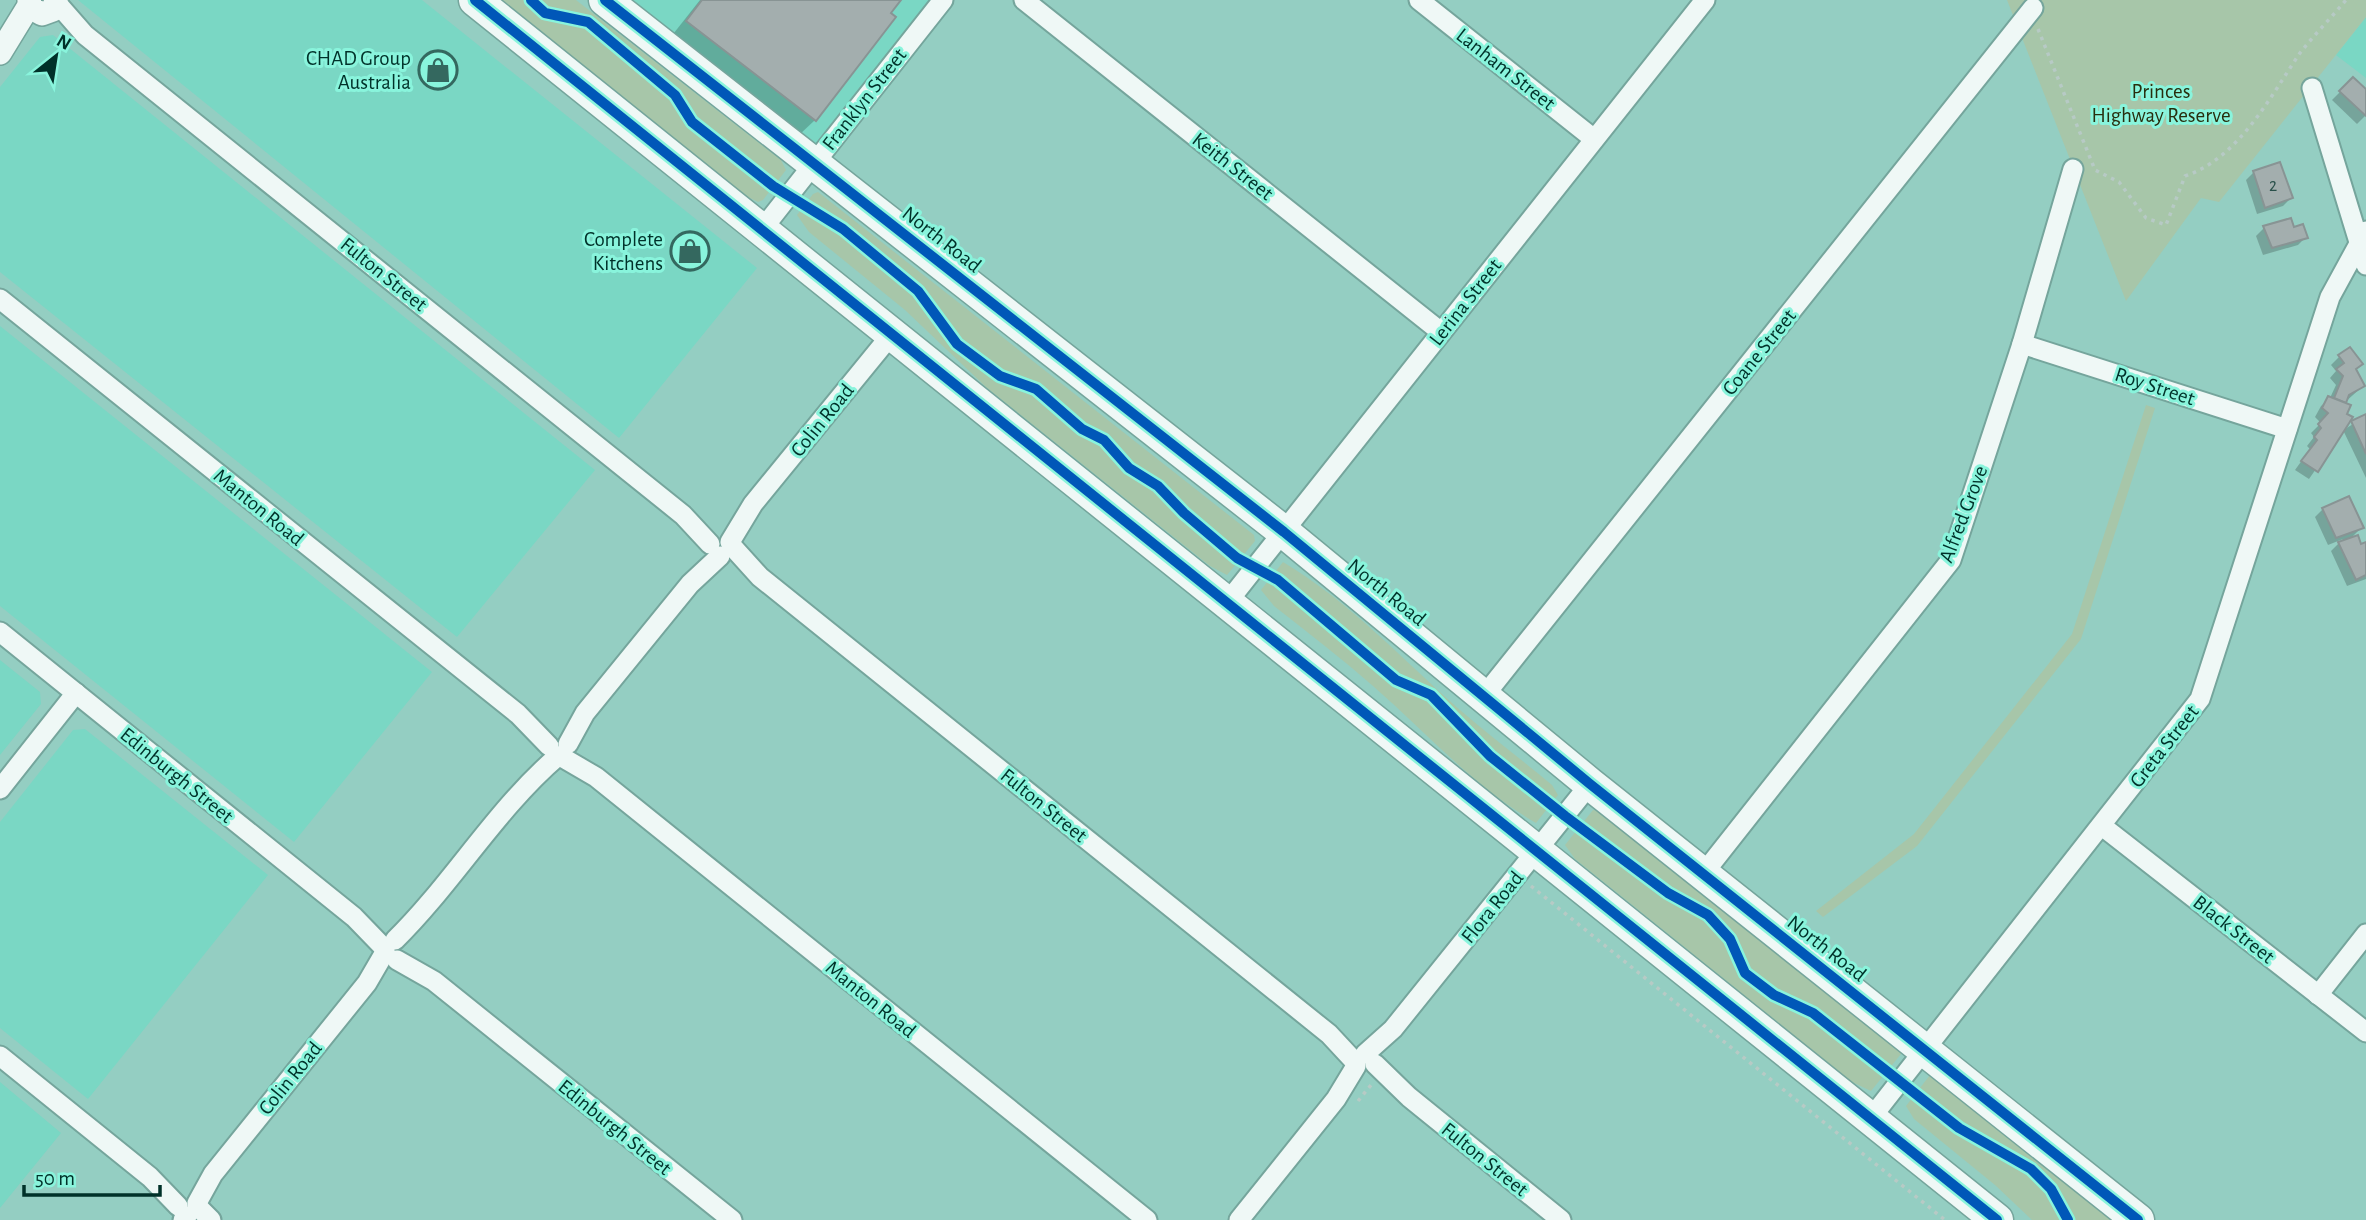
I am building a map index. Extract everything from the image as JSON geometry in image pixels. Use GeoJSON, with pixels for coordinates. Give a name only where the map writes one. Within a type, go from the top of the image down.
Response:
{"type":"FeatureCollection","features":[{"type":"Feature","properties":{"kind":"highway"},"geometry":{"type":"LineString","coordinates":[[475,0],[760,232],[1538,850],[1997,1220]]}},
{"type":"Feature","properties":{"kind":"highway","name":"North Road"},"geometry":{"type":"LineString","coordinates":[[605,0],[1284,533],[1590,784],[2138,1220]]}},
{"type":"Feature","properties":{"kind":"street","name":"Franklyn Street"},"geometry":{"type":"LineString","coordinates":[[760,232],[943,0]]}},
{"type":"Feature","properties":{"kind":"street","name":"Keith Street"},"geometry":{"type":"LineString","coordinates":[[1024,0],[1441,332]]}},
{"type":"Feature","properties":{"kind":"street","name":"Lanham Street"},"geometry":{"type":"LineString","coordinates":[[1419,0],[1594,139]]}},
{"type":"Feature","properties":{"kind":"street","name":"Lerina Street"},"geometry":{"type":"LineString","coordinates":[[1226,604],[1705,0]]}},
{"type":"Feature","properties":{"kind":"street","name":"Fulton Street"},"geometry":{"type":"LineString","coordinates":[[43,6],[85,34],[1561,1220]]}},
{"type":"Feature","properties":{"kind":"street"},"geometry":{"type":"LineString","coordinates":[[5,47],[43,6]]}},
{"type":"Feature","properties":{"kind":"street","name":"Coane Street"},"geometry":{"type":"LineString","coordinates":[[1484,696],[2033,8]]}},
{"type":"Feature","properties":{"kind":"street"},"geometry":{"type":"LineString","coordinates":[[2312,88],[2362,236],[2366,265]]}},
{"type":"Feature","properties":{"kind":"street","name":"Alfred Grove"},"geometry":{"type":"LineString","coordinates":[[1703,874],[1951,560],[2022,344],[2073,169]]}},
{"type":"Feature","properties":{"kind":"street","name":"Greta Street"},"geometry":{"type":"LineString","coordinates":[[1871,1118],[2200,699],[2330,298],[2362,236]]}},
{"type":"Feature","properties":{"kind":"street","name":"Manton Road"},"geometry":{"type":"LineString","coordinates":[[0,299],[1147,1220]]}},
{"type":"Feature","properties":{"kind":"street","name":"Colin Road"},"geometry":{"type":"LineString","coordinates":[[188,1211],[213,1174],[891,335]]}},
{"type":"Feature","properties":{"kind":"street","name":"Roy Street"},"geometry":{"type":"LineString","coordinates":[[2022,344],[2287,429]]}},
{"type":"Feature","properties":{"kind":"street","name":"Edinburgh Street"},"geometry":{"type":"LineString","coordinates":[[0,632],[732,1220]]}},
{"type":"Feature","properties":{"kind":"street"},"geometry":{"type":"LineString","coordinates":[[0,789],[76,693]]}},
{"type":"Feature","properties":{"kind":"street","name":"Flora Road"},"geometry":{"type":"LineString","coordinates":[[1239,1220],[1344,1104],[1366,1065],[1393,1029],[1590,784]]}},
{"type":"Feature","properties":{"kind":"street","name":"Black Street"},"geometry":{"type":"LineString","coordinates":[[2102,826],[2366,1032]]}},
{"type":"Feature","properties":{"kind":"street"},"geometry":{"type":"LineString","coordinates":[[2318,995],[2366,934]]}},
{"type":"Feature","properties":{"kind":"street"},"geometry":{"type":"LineString","coordinates":[[0,1056],[188,1211]]}},
{"type":"Feature","properties":{"kind":"path"},"geometry":{"type":"LineString","coordinates":[[2033,8],[2040,36],[2095,170],[2119,182],[2146,218],[2166,225],[2185,176],[2203,170],[2261,116],[2302,52],[2346,0]]}},
{"type":"Feature","properties":{"kind":"path"},"geometry":{"type":"LineString","coordinates":[[2302,52],[2312,88]]}},
{"type":"Feature","properties":{"kind":"path"},"geometry":{"type":"LineString","coordinates":[[1530,886],[1945,1220]]}},
{"type":"Feature","properties":{"kind":"path"},"geometry":{"type":"LineString","coordinates":[[1344,1104],[1366,1065]]}},
{"type":"Feature","properties":{"kind":"shaded area"},"geometry":{"type":"Polygon","coordinates":[[[78,0],[422,0],[757,268],[619,438],[78,0]]]}},
{"type":"Feature","properties":{"kind":"shaded area"},"geometry":{"type":"Polygon","coordinates":[[[632,0],[932,0],[816,146],[632,0]]]}},
{"type":"Feature","properties":{"kind":"shaded area"},"geometry":{"type":"Polygon","coordinates":[[[2366,17],[2366,78],[2336,55],[2366,17]]]}},
{"type":"Feature","properties":{"kind":"shaded area"},"geometry":{"type":"Polygon","coordinates":[[[53,35],[595,470],[457,637],[0,272],[0,87],[40,37],[53,35]]]}},
{"type":"Feature","properties":{"kind":"shaded area"},"geometry":{"type":"Polygon","coordinates":[[[0,326],[432,672],[294,842],[0,606],[0,326]]]}},
{"type":"Feature","properties":{"kind":"shaded area"},"geometry":{"type":"Polygon","coordinates":[[[0,660],[40,692],[41,704],[0,755],[0,660]]]}},
{"type":"Feature","properties":{"kind":"shaded area"},"geometry":{"type":"Polygon","coordinates":[[[85,729],[268,875],[88,1099],[0,1028],[0,822],[73,730],[85,729]]]}},
{"type":"Feature","properties":{"kind":"shaded area"},"geometry":{"type":"Polygon","coordinates":[[[0,1082],[61,1133],[0,1208],[0,1082]]]}},
{"type":"Feature","properties":{"kind":"green space"},"geometry":{"type":"Polygon","coordinates":[[[502,0],[576,0],[781,160],[786,170],[763,200],[758,202],[742,194],[502,0]]]}},
{"type":"Feature","properties":{"kind":"green space","name":"Princes Highway Reserve"},"geometry":{"type":"Polygon","coordinates":[[[2007,0],[2366,0],[2366,17],[2219,202],[2201,198],[2126,301],[2007,0]]]}},
{"type":"Feature","properties":{"kind":"green space"},"geometry":{"type":"Polygon","coordinates":[[[818,192],[1254,535],[1255,541],[1227,575],[1210,566],[987,388],[905,310],[809,232],[797,215],[813,194],[818,192]]]}},
{"type":"Feature","properties":{"kind":"green space"},"geometry":{"type":"Polygon","coordinates":[[[2146,405],[2155,408],[2081,639],[1917,846],[1823,917],[1816,911],[1914,834],[2072,634],[2146,405]]]}},
{"type":"Feature","properties":{"kind":"green space"},"geometry":{"type":"Polygon","coordinates":[[[1283,562],[1353,613],[1460,710],[1552,785],[1558,795],[1536,823],[1513,809],[1471,776],[1373,686],[1274,606],[1261,590],[1283,562]]]}},
{"type":"Feature","properties":{"kind":"green space"},"geometry":{"type":"Polygon","coordinates":[[[1593,810],[1599,811],[1900,1050],[1901,1054],[1871,1091],[1852,1082],[1575,859],[1565,845],[1593,810]]]}},
{"type":"Feature","properties":{"kind":"green space"},"geometry":{"type":"Polygon","coordinates":[[[1930,1075],[1948,1086],[2117,1220],[2032,1220],[1995,1185],[1914,1119],[1906,1106],[1930,1075]]]}},
{"type":"Feature","properties":{"kind":"building"},"geometry":{"type":"Polygon","coordinates":[[[702,0],[901,0],[891,13],[896,17],[816,121],[686,21],[702,0]]]}},
{"type":"Feature","properties":{"kind":"building"},"geometry":{"type":"Polygon","coordinates":[[[2353,77],[2366,89],[2366,116],[2339,91],[2353,77]]]}},
{"type":"Feature","properties":{"kind":"building"},"geometry":{"type":"Polygon","coordinates":[[[2280,162],[2293,198],[2265,208],[2253,171],[2280,162]]]}},
{"type":"Feature","properties":{"kind":"building"},"geometry":{"type":"Polygon","coordinates":[[[2291,218],[2294,227],[2303,224],[2308,238],[2272,248],[2263,226],[2291,218]]]}},
{"type":"Feature","properties":{"kind":"building"},"geometry":{"type":"Polygon","coordinates":[[[2350,347],[2363,364],[2356,369],[2365,386],[2349,395],[2346,403],[2334,398],[2343,376],[2336,369],[2344,363],[2338,355],[2350,347]]]}},
{"type":"Feature","properties":{"kind":"building"},"geometry":{"type":"Polygon","coordinates":[[[2328,396],[2351,405],[2347,414],[2353,417],[2318,472],[2301,461],[2317,440],[2314,437],[2321,428],[2318,424],[2328,413],[2322,408],[2328,396]]]}},
{"type":"Feature","properties":{"kind":"building"},"geometry":{"type":"Polygon","coordinates":[[[2366,414],[2366,454],[2351,421],[2366,414]]]}},
{"type":"Feature","properties":{"kind":"building"},"geometry":{"type":"Polygon","coordinates":[[[2349,496],[2364,528],[2336,538],[2322,508],[2349,496]]]}},
{"type":"Feature","properties":{"kind":"building"},"geometry":{"type":"Polygon","coordinates":[[[2358,535],[2361,544],[2366,542],[2366,575],[2356,580],[2338,542],[2358,535]]]}},
{"type":"Feature","properties":{"kind":"cycle path"},"geometry":{"type":"LineString","coordinates":[[475,0],[1997,1220]]}},
{"type":"Feature","properties":{"kind":"cycle path"},"geometry":{"type":"LineString","coordinates":[[531,0],[545,13],[588,22],[675,95],[692,122],[773,186],[843,229],[918,291],[957,344],[1000,376],[1036,389],[1082,429],[1104,440],[1129,468],[1158,486],[1184,513],[1237,558],[1278,580],[1396,680],[1431,695],[1490,756],[1565,816],[1668,893],[1708,915],[1730,939],[1745,973],[1774,995],[1813,1013],[1959,1128],[2031,1169],[2051,1189],[2068,1220]]}},
{"type":"Feature","properties":{"kind":"cycle path"},"geometry":{"type":"LineString","coordinates":[[605,0],[1284,532],[1590,784],[2138,1220]]}},
{"type":"Feature","properties":{"kind":"place","name":"CHAD Group Australia"},"geometry":{"type":"Point","coordinates":[438,70]}},
{"type":"Feature","properties":{"kind":"place","name":"Complete Kitchens"},"geometry":{"type":"Point","coordinates":[690,251]}}]}
